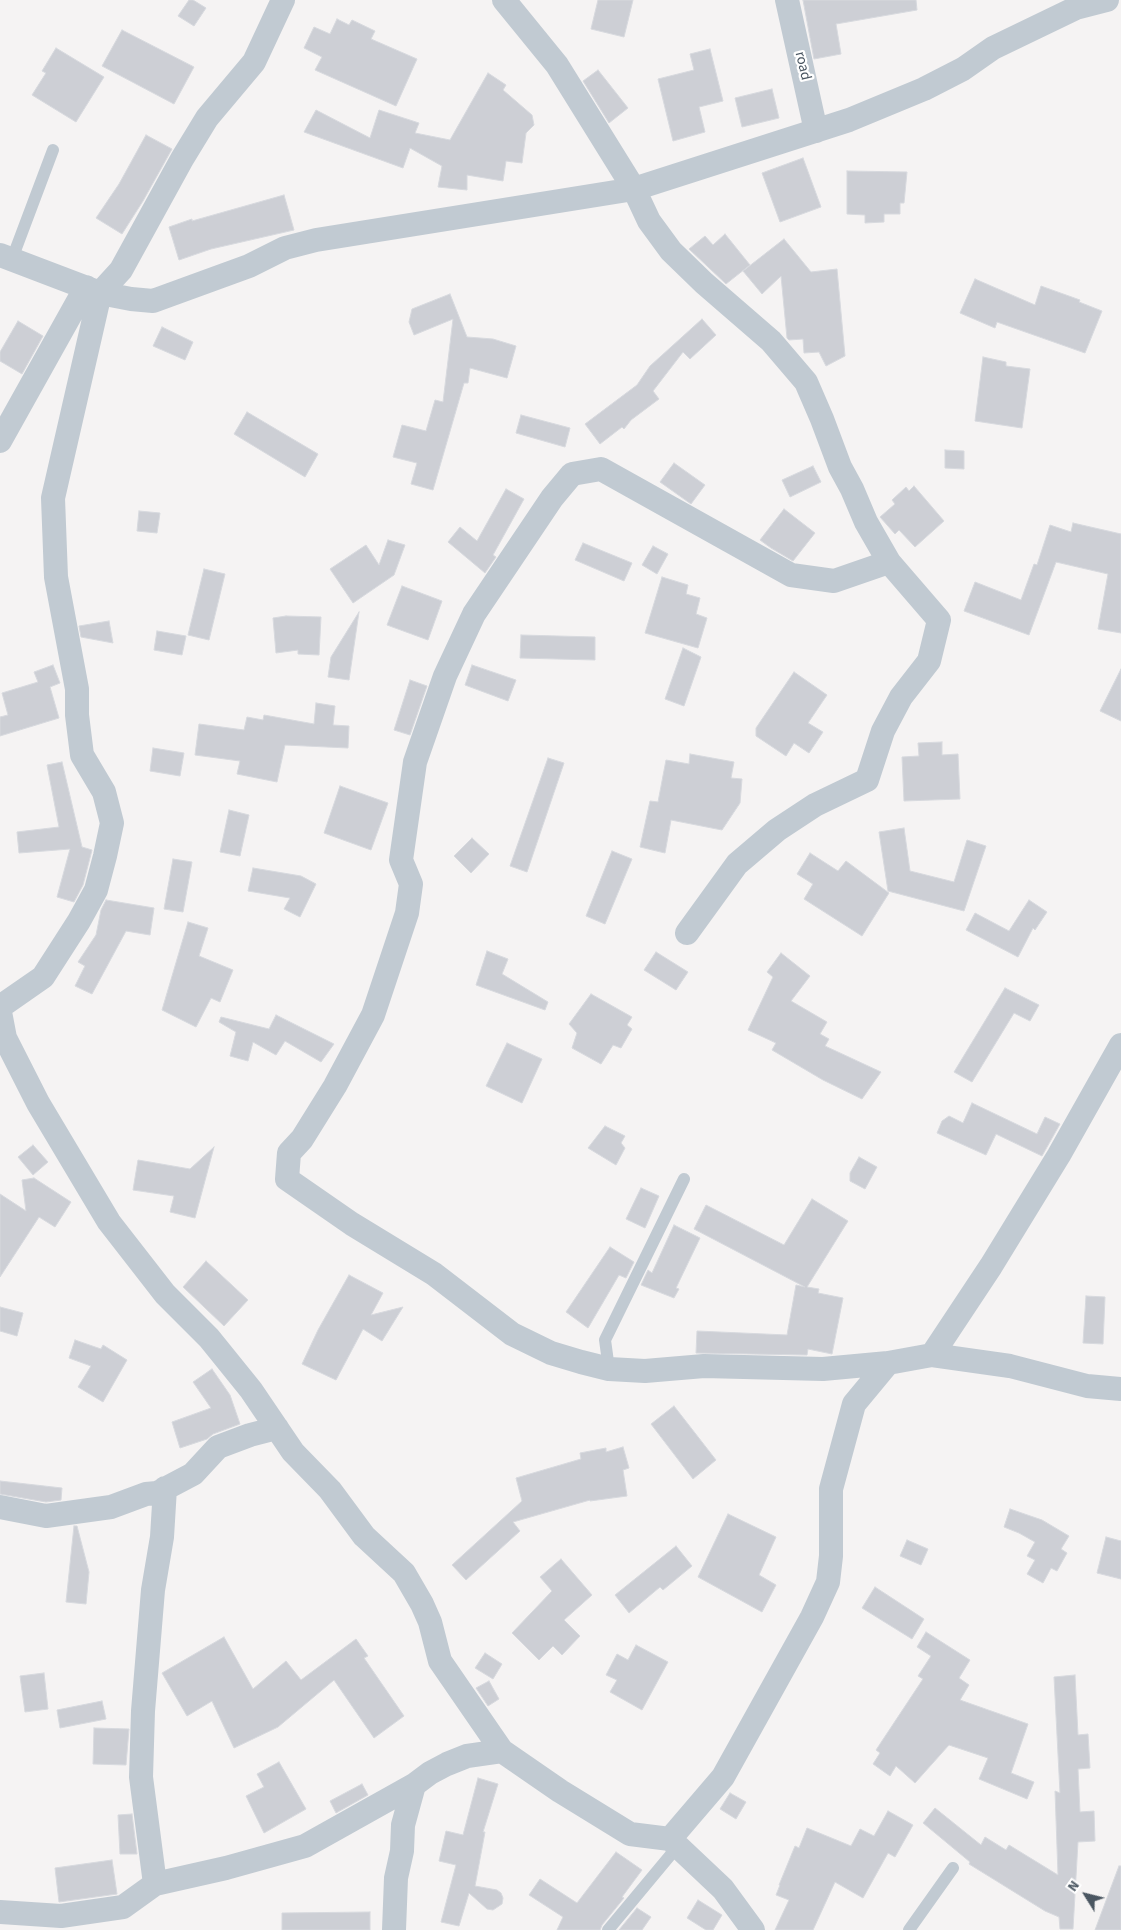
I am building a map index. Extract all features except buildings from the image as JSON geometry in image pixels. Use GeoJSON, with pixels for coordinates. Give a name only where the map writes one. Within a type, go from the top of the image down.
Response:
{"type":"FeatureCollection","features":[{"type":"Feature","properties":{"kind":"street"},"geometry":{"type":"LineString","coordinates":[[0,441],[93,290],[121,270],[182,159],[207,118],[254,62],[284,0]]}},
{"type":"Feature","properties":{"kind":"street"},"geometry":{"type":"LineString","coordinates":[[504,0],[557,65],[634,189],[649,221],[670,251],[772,341],[806,382],[840,467],[866,522],[889,562],[939,620],[929,660],[901,697],[883,731],[867,780],[815,805],[770,836],[737,864],[687,933]]}},
{"type":"Feature","properties":{"kind":"street","name":"road"},"geometry":{"type":"LineString","coordinates":[[787,0],[816,131]]}},
{"type":"Feature","properties":{"kind":"street"},"geometry":{"type":"LineString","coordinates":[[6,257],[93,290],[130,299],[153,300],[249,266],[284,248],[316,240],[634,189],[816,131],[924,89],[963,69],[993,48],[1076,8],[1107,0]]}},
{"type":"Feature","properties":{"kind":"street"},"geometry":{"type":"LineString","coordinates":[[0,1007],[43,977],[79,921],[96,890],[112,823],[104,792],[82,754],[77,715],[77,689],[56,577],[53,498],[93,290]]}},
{"type":"Feature","properties":{"kind":"street"},"geometry":{"type":"LineString","coordinates":[[889,562],[834,581],[791,576],[601,469],[572,474],[552,498],[474,614],[445,676],[415,762],[401,860],[411,884],[407,913],[373,1015],[335,1086],[302,1139],[289,1153],[287,1179],[345,1219],[434,1274],[512,1334],[551,1353],[609,1369],[644,1371],[704,1366],[824,1369],[888,1363],[932,1355],[1010,1366],[1088,1386],[1121,1389]]}},
{"type":"Feature","properties":{"kind":"street"},"geometry":{"type":"LineString","coordinates":[[0,1012],[3,1043],[109,1222],[165,1294],[209,1338],[251,1390],[293,1452],[330,1490],[364,1536],[404,1573],[430,1622],[440,1661],[502,1751],[560,1791],[630,1834],[674,1843],[723,1889],[753,1930]]}},
{"type":"Feature","properties":{"kind":"street"},"geometry":{"type":"LineString","coordinates":[[932,1355],[1060,1155],[1121,1045]]}},
{"type":"Feature","properties":{"kind":"street"},"geometry":{"type":"LineString","coordinates":[[674,1843],[723,1778],[812,1617],[828,1582],[832,1546],[831,1489],[854,1404],[888,1363]]}},
{"type":"Feature","properties":{"kind":"street"},"geometry":{"type":"LineString","coordinates":[[0,1507],[46,1516],[111,1507],[146,1494],[157,1493],[193,1474],[218,1446],[277,1428]]}},
{"type":"Feature","properties":{"kind":"street"},"geometry":{"type":"LineString","coordinates":[[155,1884],[141,1777],[151,1618],[162,1537],[166,1488]]}},
{"type":"Feature","properties":{"kind":"street"},"geometry":{"type":"LineString","coordinates":[[0,1912],[61,1916],[123,1907],[155,1884],[226,1868],[305,1846],[414,1785],[430,1773],[460,1759],[502,1751]]}},
{"type":"Feature","properties":{"kind":"street"},"geometry":{"type":"LineString","coordinates":[[394,1930],[396,1878],[402,1851],[403,1826],[414,1785]]}},
{"type":"Feature","properties":{"kind":"lane"},"geometry":{"type":"LineString","coordinates":[[6,257],[54,150]]}},
{"type":"Feature","properties":{"kind":"lane"},"geometry":{"type":"LineString","coordinates":[[609,1369],[606,1340],[684,1179]]}},
{"type":"Feature","properties":{"kind":"lane"},"geometry":{"type":"LineString","coordinates":[[608,1930],[674,1843]]}},
{"type":"Feature","properties":{"kind":"lane"},"geometry":{"type":"LineString","coordinates":[[910,1930],[953,1868]]}}]}
